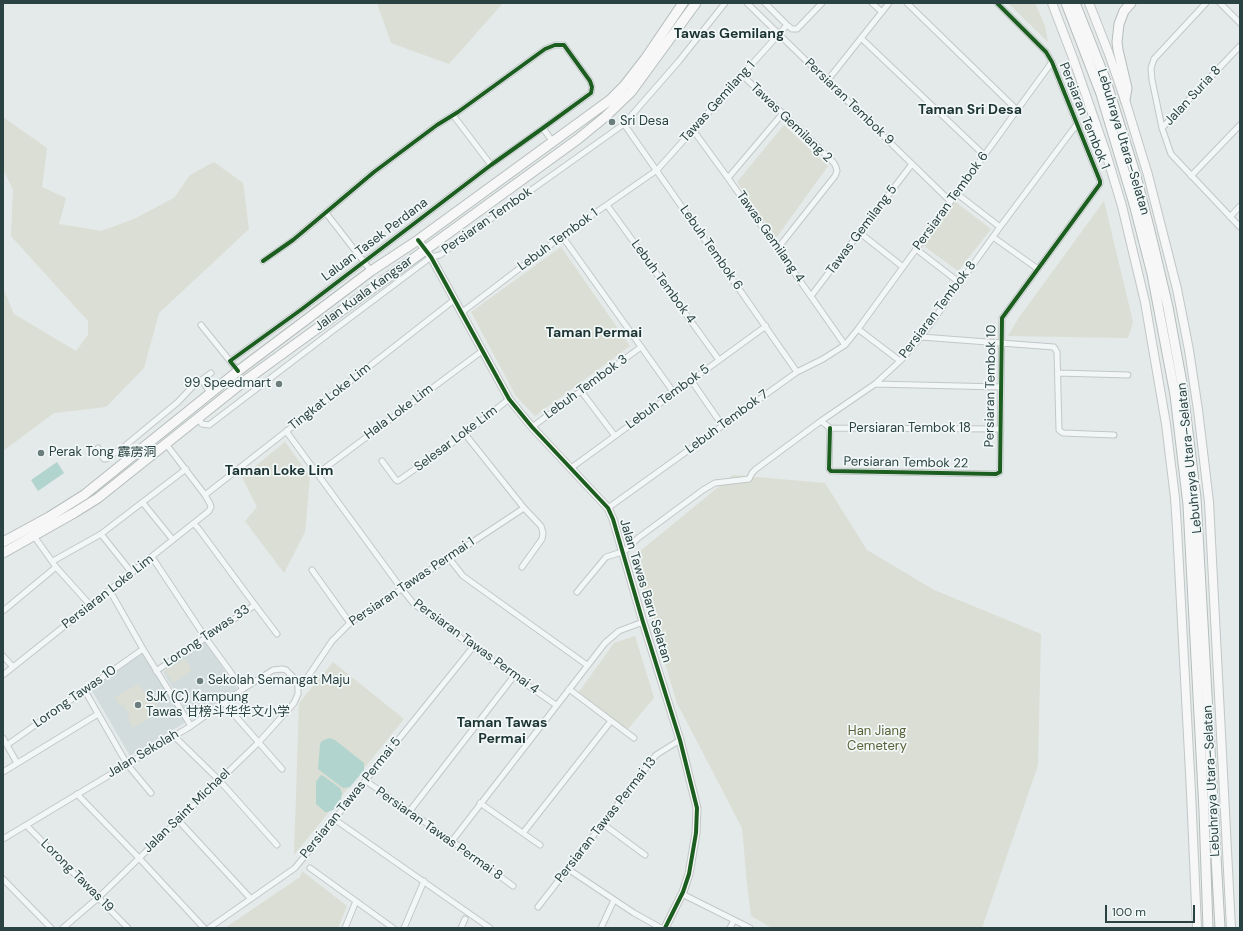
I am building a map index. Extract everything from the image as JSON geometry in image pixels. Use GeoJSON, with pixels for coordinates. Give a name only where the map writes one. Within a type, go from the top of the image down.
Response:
{"type":"FeatureCollection","features":[{"type":"Feature","properties":{"kind":"highway","name":"Jalan Kuala Kangsar"},"geometry":{"type":"LineString","coordinates":[[3,542],[49,517],[84,495],[238,371],[371,271],[418,240],[552,141],[597,110],[624,86],[645,59],[683,3]]}},
{"type":"Feature","properties":{"kind":"highway","name":"Jalan Kuala Kangsar"},"geometry":{"type":"LineString","coordinates":[[3,553],[98,498],[242,383],[428,254],[543,164],[605,118],[631,92],[696,3]]}},
{"type":"Feature","properties":{"kind":"highway","name":"Lebuhraya Utara–Selatan"},"geometry":{"type":"LineString","coordinates":[[1066,3],[1101,94],[1134,204],[1153,281],[1175,395],[1188,505],[1204,811],[1208,928]]}},
{"type":"Feature","properties":{"kind":"highway","name":"Lebuhraya Utara–Selatan"},"geometry":{"type":"LineString","coordinates":[[1075,3],[1106,81],[1136,176],[1152,234],[1182,383],[1196,498],[1220,928]]}},
{"type":"Feature","properties":{"kind":"highway"},"geometry":{"type":"LineString","coordinates":[[1125,100],[1127,88],[1117,42],[1119,24],[1124,11],[1131,3]]}},
{"type":"Feature","properties":{"kind":"highway"},"geometry":{"type":"LineString","coordinates":[[543,164],[543,159],[552,149],[552,141],[562,143],[572,138],[578,139]]}},
{"type":"Feature","properties":{"kind":"main road"},"geometry":{"type":"LineString","coordinates":[[1052,3],[1074,58],[1122,206],[1145,302],[1166,424],[1177,528],[1192,792],[1197,928]]}},
{"type":"Feature","properties":{"kind":"main road"},"geometry":{"type":"LineString","coordinates":[[1089,3],[1125,100],[1157,205],[1177,289],[1189,350],[1209,502],[1231,928]]}},
{"type":"Feature","properties":{"kind":"street"},"geometry":{"type":"LineString","coordinates":[[624,124],[679,61],[725,3]]}},
{"type":"Feature","properties":{"kind":"street","name":"Persiaran Tembok 9"},"geometry":{"type":"LineString","coordinates":[[747,3],[950,201]]}},
{"type":"Feature","properties":{"kind":"street"},"geometry":{"type":"LineString","coordinates":[[765,3],[787,25],[794,29],[798,28],[822,3]]}},
{"type":"Feature","properties":{"kind":"street"},"geometry":{"type":"LineString","coordinates":[[872,3],[882,12]]}},
{"type":"Feature","properties":{"kind":"street"},"geometry":{"type":"LineString","coordinates":[[827,81],[888,3]]}},
{"type":"Feature","properties":{"kind":"street"},"geometry":{"type":"LineString","coordinates":[[907,3],[1017,110]]}},
{"type":"Feature","properties":{"kind":"street","name":"Persiaran Tembok 1"},"geometry":{"type":"LineString","coordinates":[[997,3],[1042,47],[1052,62],[1100,181],[1100,186]]}},
{"type":"Feature","properties":{"kind":"street"},"geometry":{"type":"LineString","coordinates":[[1196,3],[1201,8]]}},
{"type":"Feature","properties":{"kind":"street"},"geometry":{"type":"LineString","coordinates":[[1206,3],[1154,59],[1152,64],[1152,80],[1162,128],[1171,154],[1240,227]]}},
{"type":"Feature","properties":{"kind":"street"},"geometry":{"type":"LineString","coordinates":[[1220,3],[1240,22]]}},
{"type":"Feature","properties":{"kind":"street","name":"Tawas Gemilang 1"},"geometry":{"type":"LineString","coordinates":[[657,170],[787,25]]}},
{"type":"Feature","properties":{"kind":"street"},"geometry":{"type":"LineString","coordinates":[[861,38],[984,155]]}},
{"type":"Feature","properties":{"kind":"street","name":"Laluan Tasek Perdana"},"geometry":{"type":"LineString","coordinates":[[230,361],[364,262],[491,165],[591,93],[592,87],[590,81],[564,45],[555,45],[545,49],[453,115]]}},
{"type":"Feature","properties":{"kind":"street","name":"Jalan Suria 8"},"geometry":{"type":"LineString","coordinates":[[1162,128],[1240,46]]}},
{"type":"Feature","properties":{"kind":"street","name":"Persiaran Tembok 6"},"geometry":{"type":"LineString","coordinates":[[850,340],[1052,62]]}},
{"type":"Feature","properties":{"kind":"street","name":"Tawas Gemilang 2"},"geometry":{"type":"LineString","coordinates":[[742,75],[834,163],[837,169],[835,176],[778,248]]}},
{"type":"Feature","properties":{"kind":"street"},"geometry":{"type":"LineString","coordinates":[[728,178],[783,113]]}},
{"type":"Feature","properties":{"kind":"street"},"geometry":{"type":"LineString","coordinates":[[264,261],[293,240],[374,172],[437,125],[453,115],[491,165]]}},
{"type":"Feature","properties":{"kind":"street","name":"Lebuh Tembok 6"},"geometry":{"type":"LineString","coordinates":[[624,124],[797,372]]}},
{"type":"Feature","properties":{"kind":"street","name":"Persiaran Tembok"},"geometry":{"type":"LineString","coordinates":[[198,418],[202,424],[209,425],[331,332],[428,254],[440,255],[624,124]]}},
{"type":"Feature","properties":{"kind":"street","name":"Persiaran Tembok 8"},"geometry":{"type":"LineString","coordinates":[[622,552],[638,538],[703,490],[715,483],[749,479],[756,469],[821,421],[875,384],[900,361],[921,337],[1000,227],[1077,124]]}},
{"type":"Feature","properties":{"kind":"street"},"geometry":{"type":"LineString","coordinates":[[1191,176],[1240,125]]}},
{"type":"Feature","properties":{"kind":"street"},"geometry":{"type":"LineString","coordinates":[[543,128],[552,141]]}},
{"type":"Feature","properties":{"kind":"street","name":"Tawas Gemilang 4"},"geometry":{"type":"LineString","coordinates":[[693,130],[778,248],[845,345]]}},
{"type":"Feature","properties":{"kind":"street","name":"Tawas Gemilang 5"},"geometry":{"type":"LineString","coordinates":[[811,296],[912,164]]}},
{"type":"Feature","properties":{"kind":"street","name":"Lebuh Tembok 1"},"geometry":{"type":"LineString","coordinates":[[461,313],[562,236],[657,170]]}},
{"type":"Feature","properties":{"kind":"street","name":"Persiaran Tembok 10"},"geometry":{"type":"LineString","coordinates":[[1000,474],[1003,315],[1100,186]]}},
{"type":"Feature","properties":{"kind":"street"},"geometry":{"type":"LineString","coordinates":[[956,193],[1000,227]]}},
{"type":"Feature","properties":{"kind":"street","name":"Lebuh Tembok 4"},"geometry":{"type":"LineString","coordinates":[[607,205],[719,360]]}},
{"type":"Feature","properties":{"kind":"street"},"geometry":{"type":"LineString","coordinates":[[1230,217],[1240,206]]}},
{"type":"Feature","properties":{"kind":"street"},"geometry":{"type":"LineString","coordinates":[[326,213],[364,262]]}},
{"type":"Feature","properties":{"kind":"street"},"geometry":{"type":"LineString","coordinates":[[860,233],[903,266]]}},
{"type":"Feature","properties":{"kind":"street"},"geometry":{"type":"LineString","coordinates":[[562,236],[674,393]]}},
{"type":"Feature","properties":{"kind":"street"},"geometry":{"type":"LineString","coordinates":[[993,237],[1038,269]]}},
{"type":"Feature","properties":{"kind":"street","name":"Jalan Tawas Baru Selatan"},"geometry":{"type":"LineString","coordinates":[[418,240],[428,254],[509,399],[532,427],[608,508],[615,525],[643,622],[680,740],[696,802],[698,816],[689,874],[682,894],[665,928]]}},
{"type":"Feature","properties":{"kind":"street"},"geometry":{"type":"LineString","coordinates":[[916,249],[960,283]]}},
{"type":"Feature","properties":{"kind":"street","name":"Laluan Tasek Perdana"},"geometry":{"type":"LineString","coordinates":[[364,262],[371,271]]}},
{"type":"Feature","properties":{"kind":"street","name":"Tingkat Loke Lim"},"geometry":{"type":"LineString","coordinates":[[206,495],[454,300]]}},
{"type":"Feature","properties":{"kind":"street"},"geometry":{"type":"LineString","coordinates":[[201,325],[238,371]]}},
{"type":"Feature","properties":{"kind":"street","name":"Lebuh Tembok 5"},"geometry":{"type":"LineString","coordinates":[[571,468],[766,326]]}},
{"type":"Feature","properties":{"kind":"street"},"geometry":{"type":"LineString","coordinates":[[858,329],[900,361]]}},
{"type":"Feature","properties":{"kind":"street"},"geometry":{"type":"LineString","coordinates":[[921,337],[1054,347],[1057,350],[1058,428],[1060,431],[1063,433],[1114,435]]}},
{"type":"Feature","properties":{"kind":"street","name":"Lebuh Tembok 7"},"geometry":{"type":"LineString","coordinates":[[608,508],[797,372],[823,359],[845,345],[850,340]]}},
{"type":"Feature","properties":{"kind":"street","name":"Lebuh Tembok 3"},"geometry":{"type":"LineString","coordinates":[[532,427],[641,347]]}},
{"type":"Feature","properties":{"kind":"street","name":"Hala Loke Lim"},"geometry":{"type":"LineString","coordinates":[[317,474],[482,351]]}},
{"type":"Feature","properties":{"kind":"street"},"geometry":{"type":"LineString","coordinates":[[98,448],[105,460],[126,445],[178,402],[193,386],[211,373]]}},
{"type":"Feature","properties":{"kind":"street"},"geometry":{"type":"LineString","coordinates":[[1058,373],[1128,375]]}},
{"type":"Feature","properties":{"kind":"street"},"geometry":{"type":"LineString","coordinates":[[202,380],[210,393]]}},
{"type":"Feature","properties":{"kind":"street"},"geometry":{"type":"LineString","coordinates":[[691,380],[722,426]]}},
{"type":"Feature","properties":{"kind":"street"},"geometry":{"type":"LineString","coordinates":[[875,384],[1001,387]]}},
{"type":"Feature","properties":{"kind":"street"},"geometry":{"type":"LineString","coordinates":[[581,390],[615,436]]}},
{"type":"Feature","properties":{"kind":"street","name":"Selesar Loke Lim"},"geometry":{"type":"LineString","coordinates":[[382,461],[398,481],[465,434],[509,399]]}},
{"type":"Feature","properties":{"kind":"street"},"geometry":{"type":"LineString","coordinates":[[821,421],[830,428]]}},
{"type":"Feature","properties":{"kind":"street","name":"Persiaran Tembok 18"},"geometry":{"type":"LineString","coordinates":[[830,428],[1001,429]]}},
{"type":"Feature","properties":{"kind":"street","name":"Persiaran Tembok 22"},"geometry":{"type":"LineString","coordinates":[[830,428],[829,468],[831,471],[1000,474]]}},
{"type":"Feature","properties":{"kind":"street","name":"Persiaran Tawas Permai 4"},"geometry":{"type":"LineString","coordinates":[[286,432],[401,588],[421,610],[556,705]]}},
{"type":"Feature","properties":{"kind":"street"},"geometry":{"type":"LineString","coordinates":[[465,434],[524,508],[541,526],[543,533],[542,540],[522,567]]}},
{"type":"Feature","properties":{"kind":"street"},"geometry":{"type":"LineString","coordinates":[[166,444],[206,495]]}},
{"type":"Feature","properties":{"kind":"street"},"geometry":{"type":"LineString","coordinates":[[126,445],[134,455]]}},
{"type":"Feature","properties":{"kind":"street"},"geometry":{"type":"LineString","coordinates":[[52,561],[101,534],[186,469]]}},
{"type":"Feature","properties":{"kind":"street","name":"Persiaran Loke Lim"},"geometry":{"type":"LineString","coordinates":[[3,675],[209,511],[211,507],[206,495]]}},
{"type":"Feature","properties":{"kind":"street"},"geometry":{"type":"LineString","coordinates":[[143,503],[173,540]]}},
{"type":"Feature","properties":{"kind":"street","name":"Persiaran Tawas Permai 1"},"geometry":{"type":"LineString","coordinates":[[302,684],[332,641],[350,623],[524,508]]}},
{"type":"Feature","properties":{"kind":"street","name":"Lorong Tawas 33"},"geometry":{"type":"LineString","coordinates":[[156,671],[254,605],[194,524]]}},
{"type":"Feature","properties":{"kind":"street"},"geometry":{"type":"LineString","coordinates":[[101,534],[132,573]]}},
{"type":"Feature","properties":{"kind":"street"},"geometry":{"type":"LineString","coordinates":[[34,536],[56,567],[90,606]]}},
{"type":"Feature","properties":{"kind":"street"},"geometry":{"type":"LineString","coordinates":[[577,592],[604,559],[622,552]]}},
{"type":"Feature","properties":{"kind":"street"},"geometry":{"type":"LineString","coordinates":[[152,557],[205,637],[243,689]]}},
{"type":"Feature","properties":{"kind":"street"},"geometry":{"type":"LineString","coordinates":[[448,557],[463,576],[587,665]]}},
{"type":"Feature","properties":{"kind":"street"},"geometry":{"type":"LineString","coordinates":[[3,611],[56,567]]}},
{"type":"Feature","properties":{"kind":"street"},"geometry":{"type":"LineString","coordinates":[[312,570],[350,623]]}},
{"type":"Feature","properties":{"kind":"street"},"geometry":{"type":"LineString","coordinates":[[110,591],[156,671],[191,726]]}},
{"type":"Feature","properties":{"kind":"street"},"geometry":{"type":"LineString","coordinates":[[254,605],[277,634]]}},
{"type":"Feature","properties":{"kind":"street"},"geometry":{"type":"LineString","coordinates":[[452,841],[587,665],[611,637],[619,631],[643,622]]}},
{"type":"Feature","properties":{"kind":"street","name":"Persiaran Tawas Permai 5"},"geometry":{"type":"LineString","coordinates":[[209,928],[296,868],[473,647]]}},
{"type":"Feature","properties":{"kind":"street","name":"Lorong Tawas 10"},"geometry":{"type":"LineString","coordinates":[[7,745],[143,649]]}},
{"type":"Feature","properties":{"kind":"street"},"geometry":{"type":"LineString","coordinates":[[3,656],[13,667]]}},
{"type":"Feature","properties":{"kind":"street","name":"Jalan Sekolah"},"geometry":{"type":"LineString","coordinates":[[3,838],[191,726],[243,689],[273,670],[286,670],[302,684]]}},
{"type":"Feature","properties":{"kind":"street"},"geometry":{"type":"LineString","coordinates":[[409,812],[514,676]]}},
{"type":"Feature","properties":{"kind":"street","name":"Jalan Saint Michael"},"geometry":{"type":"LineString","coordinates":[[63,928],[99,897],[259,742],[292,706],[302,684]]}},
{"type":"Feature","properties":{"kind":"street"},"geometry":{"type":"LineString","coordinates":[[569,689],[634,738]]}},
{"type":"Feature","properties":{"kind":"street"},"geometry":{"type":"LineString","coordinates":[[85,691],[127,764],[151,793]]}},
{"type":"Feature","properties":{"kind":"street"},"geometry":{"type":"LineString","coordinates":[[224,703],[282,769]]}},
{"type":"Feature","properties":{"kind":"street"},"geometry":{"type":"LineString","coordinates":[[3,772],[98,714]]}},
{"type":"Feature","properties":{"kind":"street"},"geometry":{"type":"LineString","coordinates":[[523,833],[612,721]]}},
{"type":"Feature","properties":{"kind":"street"},"geometry":{"type":"LineString","coordinates":[[174,736],[219,780],[277,845]]}},
{"type":"Feature","properties":{"kind":"street"},"geometry":{"type":"LineString","coordinates":[[3,738],[17,763]]}},
{"type":"Feature","properties":{"kind":"street","name":"Persiaran Tawas Permai 13"},"geometry":{"type":"LineString","coordinates":[[538,907],[656,756],[680,740]]}},
{"type":"Feature","properties":{"kind":"street","name":"Persiaran Tawas Permai 8"},"geometry":{"type":"LineString","coordinates":[[366,781],[513,886]]}},
{"type":"Feature","properties":{"kind":"street"},"geometry":{"type":"LineString","coordinates":[[77,794],[204,928]]}},
{"type":"Feature","properties":{"kind":"street"},"geometry":{"type":"LineString","coordinates":[[480,803],[540,845]]}},
{"type":"Feature","properties":{"kind":"street"},"geometry":{"type":"LineString","coordinates":[[334,819],[490,928]]}},
{"type":"Feature","properties":{"kind":"street"},"geometry":{"type":"LineString","coordinates":[[178,820],[251,899]]}},
{"type":"Feature","properties":{"kind":"street","name":"Lorong Tawas 19"},"geometry":{"type":"LineString","coordinates":[[26,824],[128,928]]}},
{"type":"Feature","properties":{"kind":"street"},"geometry":{"type":"LineString","coordinates":[[603,824],[645,855]]}},
{"type":"Feature","properties":{"kind":"street"},"geometry":{"type":"LineString","coordinates":[[310,868],[393,928]]}},
{"type":"Feature","properties":{"kind":"street"},"geometry":{"type":"LineString","coordinates":[[568,869],[634,913],[661,928]]}},
{"type":"Feature","properties":{"kind":"street"},"geometry":{"type":"LineString","coordinates":[[3,879],[52,928]]}},
{"type":"Feature","properties":{"kind":"street"},"geometry":{"type":"LineString","coordinates":[[404,928],[424,881]]}},
{"type":"Feature","properties":{"kind":"street"},"geometry":{"type":"LineString","coordinates":[[682,894],[750,928]]}},
{"type":"Feature","properties":{"kind":"street"},"geometry":{"type":"LineString","coordinates":[[601,928],[614,900]]}},
{"type":"Feature","properties":{"kind":"street"},"geometry":{"type":"LineString","coordinates":[[345,928],[356,901]]}},
{"type":"Feature","properties":{"kind":"street"},"geometry":{"type":"LineString","coordinates":[[461,928],[465,919]]}},
{"type":"Feature","properties":{"kind":"street"},"geometry":{"type":"LineString","coordinates":[[730,928],[734,920]]}},
{"type":"Feature","properties":{"kind":"shaded area"},"geometry":{"type":"Polygon","coordinates":[[[57,462],[64,473],[38,491],[31,480],[57,462]]]}},
{"type":"Feature","properties":{"kind":"shaded area","name":"Sekolah Semangat Maju"},"geometry":{"type":"Polygon","coordinates":[[[205,642],[238,690],[191,719],[163,672],[205,642]]]}},
{"type":"Feature","properties":{"kind":"shaded area","name":"SJK (C) Kampung Tawas 甘榜斗华华文小学"},"geometry":{"type":"Polygon","coordinates":[[[143,652],[186,722],[130,756],[91,689],[143,652]]]}},
{"type":"Feature","properties":{"kind":"shaded area"},"geometry":{"type":"Polygon","coordinates":[[[329,738],[335,740],[364,763],[364,770],[350,787],[343,788],[318,769],[320,744],[322,741],[329,738]]]}},
{"type":"Feature","properties":{"kind":"shaded area"},"geometry":{"type":"Polygon","coordinates":[[[322,775],[340,788],[342,793],[341,799],[333,810],[328,812],[325,812],[316,804],[316,782],[322,775]]]}},
{"type":"Feature","properties":{"kind":"green space"},"geometry":{"type":"Polygon","coordinates":[[[377,3],[503,3],[449,64],[391,43],[377,3]]]}},
{"type":"Feature","properties":{"kind":"green space"},"geometry":{"type":"Polygon","coordinates":[[[1008,3],[1035,3],[1045,26],[1048,42],[1008,3]]]}},
{"type":"Feature","properties":{"kind":"green space"},"geometry":{"type":"Polygon","coordinates":[[[3,117],[47,148],[42,187],[66,198],[59,224],[101,231],[134,219],[174,198],[190,175],[214,162],[243,183],[249,229],[159,313],[144,368],[106,407],[54,413],[3,451],[3,288],[14,314],[76,351],[88,335],[88,321],[11,236],[13,190],[3,169],[3,117]]]}},
{"type":"Feature","properties":{"kind":"green space"},"geometry":{"type":"Polygon","coordinates":[[[784,125],[828,166],[776,238],[737,182],[784,125]]]}},
{"type":"Feature","properties":{"kind":"green space"},"geometry":{"type":"Polygon","coordinates":[[[954,201],[991,229],[958,271],[924,246],[954,201]]]}},
{"type":"Feature","properties":{"kind":"green space"},"geometry":{"type":"Polygon","coordinates":[[[1104,201],[1133,322],[1128,338],[1008,336],[1018,319],[1104,201]]]}},
{"type":"Feature","properties":{"kind":"green space"},"geometry":{"type":"Polygon","coordinates":[[[561,247],[630,346],[535,416],[516,396],[471,312],[561,247]]]}},
{"type":"Feature","properties":{"kind":"green space"},"geometry":{"type":"Polygon","coordinates":[[[285,442],[310,476],[305,532],[284,573],[245,521],[257,507],[242,477],[285,442]]]}},
{"type":"Feature","properties":{"kind":"green space","name":"Han Jiang Cemetery"},"geometry":{"type":"Polygon","coordinates":[[[733,475],[825,483],[867,550],[934,590],[1041,634],[1038,765],[982,928],[772,928],[751,916],[742,828],[677,703],[633,557],[733,475]]]}},
{"type":"Feature","properties":{"kind":"green space"},"geometry":{"type":"Polygon","coordinates":[[[635,636],[654,698],[627,730],[579,692],[614,643],[635,636]]]}},
{"type":"Feature","properties":{"kind":"green space"},"geometry":{"type":"Polygon","coordinates":[[[185,659],[192,670],[173,683],[165,671],[185,659]]]}},
{"type":"Feature","properties":{"kind":"green space"},"geometry":{"type":"Polygon","coordinates":[[[333,662],[404,719],[294,855],[299,703],[333,662]]]}},
{"type":"Feature","properties":{"kind":"green space"},"geometry":{"type":"Polygon","coordinates":[[[139,684],[151,703],[154,701],[160,711],[133,728],[127,718],[130,716],[123,705],[120,706],[115,697],[139,684]]]}},
{"type":"Feature","properties":{"kind":"green space"},"geometry":{"type":"Polygon","coordinates":[[[302,871],[347,906],[338,928],[225,928],[300,877],[302,871]]]}},
{"type":"Feature","properties":{"kind":"cycle path"},"geometry":{"type":"LineString","coordinates":[[830,428],[829,469],[831,471],[996,474],[1000,472],[1002,318],[1100,184],[1100,181],[1052,62],[1046,52],[997,3]]}},
{"type":"Feature","properties":{"kind":"cycle path"},"geometry":{"type":"LineString","coordinates":[[238,371],[230,361],[302,309],[491,165],[591,93],[592,87],[590,81],[564,45],[555,45],[545,49],[458,112],[437,125],[374,172],[293,240],[263,261]]}},
{"type":"Feature","properties":{"kind":"cycle path"},"geometry":{"type":"LineString","coordinates":[[418,240],[431,257],[509,399],[532,427],[608,508],[613,519],[680,740],[697,808],[696,833],[689,874],[683,892],[665,928]]}},
{"type":"Feature","properties":{"kind":"place","name":"Sri Desa"},"geometry":{"type":"Point","coordinates":[612,122]}},
{"type":"Feature","properties":{"kind":"place","name":"99 Speedmart"},"geometry":{"type":"Point","coordinates":[279,384]}},
{"type":"Feature","properties":{"kind":"place","name":"Perak Tong 霹雳洞"},"geometry":{"type":"Point","coordinates":[41,453]}},
{"type":"Feature","properties":{"kind":"place","name":"Sekolah Semangat Maju"},"geometry":{"type":"Point","coordinates":[200,681]}},
{"type":"Feature","properties":{"kind":"place","name":"SJK (C) Kampung Tawas 甘榜斗华华文小学"},"geometry":{"type":"Point","coordinates":[138,705]}},
{"type":"Feature","properties":{"kind":"district","name":"Tawas Gemilang"},"geometry":{"type":"Point","coordinates":[729,34]}},
{"type":"Feature","properties":{"kind":"district","name":"Taman Sri Desa"},"geometry":{"type":"Point","coordinates":[970,110]}},
{"type":"Feature","properties":{"kind":"district","name":"Taman Permai"},"geometry":{"type":"Point","coordinates":[594,333]}},
{"type":"Feature","properties":{"kind":"district","name":"Taman Loke Lim"},"geometry":{"type":"Point","coordinates":[279,471]}},
{"type":"Feature","properties":{"kind":"district","name":"Taman Tawas Permai"},"geometry":{"type":"Point","coordinates":[502,732]}}]}
